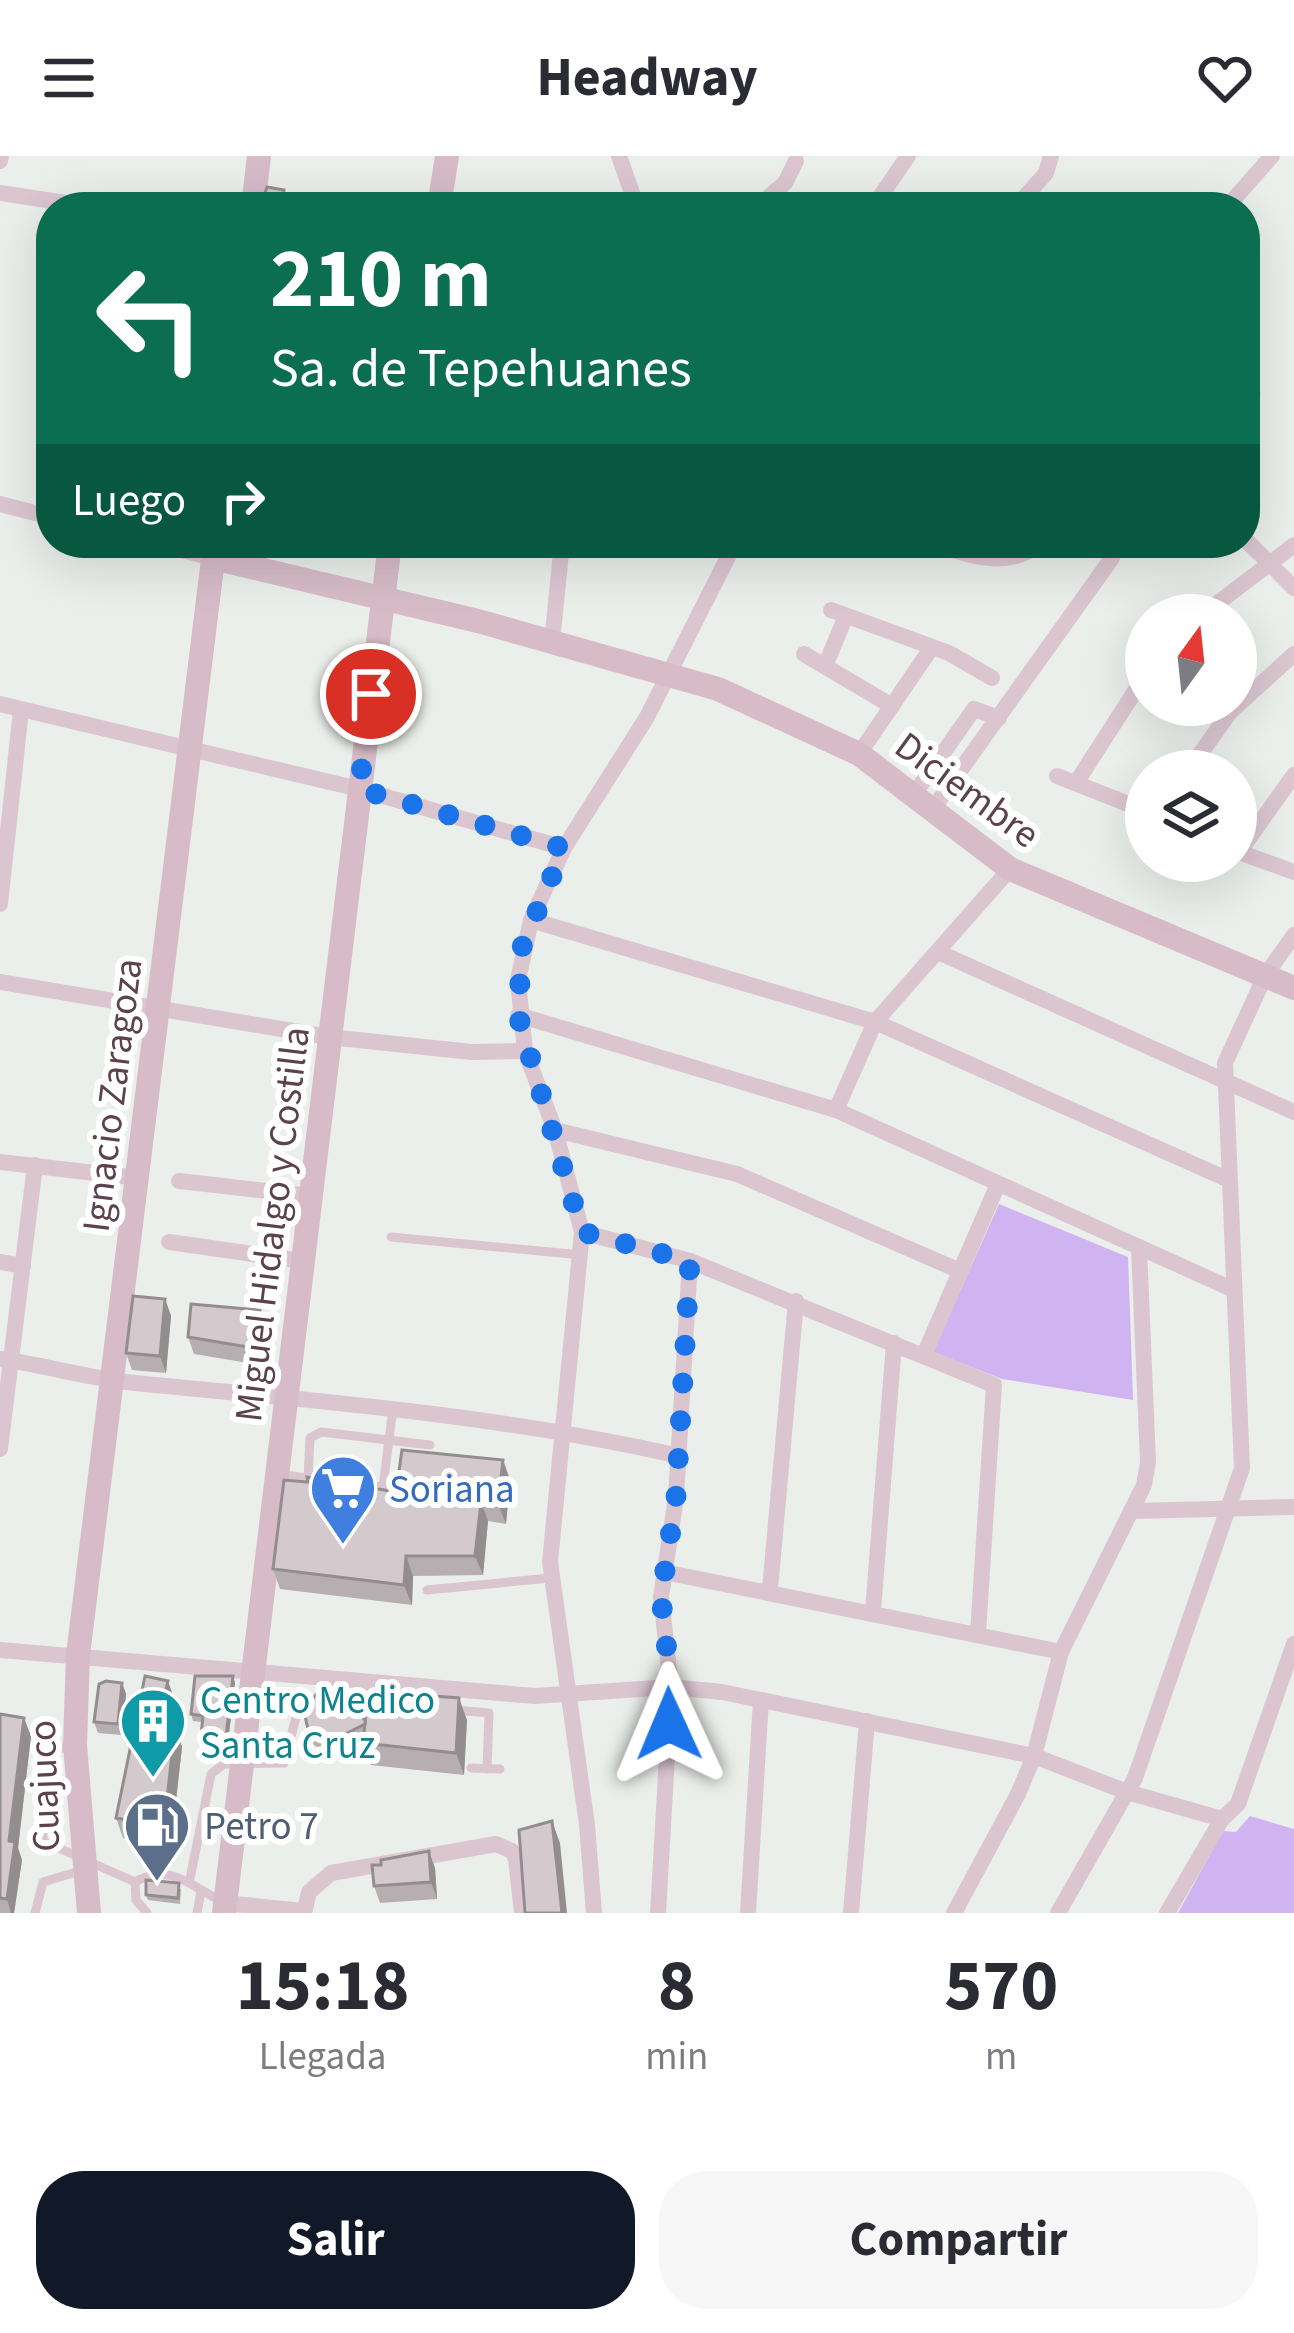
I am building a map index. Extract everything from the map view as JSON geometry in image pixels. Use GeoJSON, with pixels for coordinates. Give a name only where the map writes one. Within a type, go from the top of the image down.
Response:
{"type":"FeatureCollection","features":[{"type":"Feature","properties":{"kind":"main road"},"geometry":{"type":"LineString","coordinates":[[255,192],[259,156]]}},
{"type":"Feature","properties":{"kind":"main road"},"geometry":{"type":"LineString","coordinates":[[441,192],[447,156]]}},
{"type":"Feature","properties":{"kind":"main road","name":"Ignacio Zaragoza"},"geometry":{"type":"LineString","coordinates":[[78,1655],[213,558]]}},
{"type":"Feature","properties":{"kind":"main road","name":"Diciembre"},"geometry":{"type":"LineString","coordinates":[[241,558],[383,600],[669,673],[736,696],[859,754],[1010,868],[1294,988]]}},
{"type":"Feature","properties":{"kind":"main road","name":"Miguel Hidalgo y Costilla"},"geometry":{"type":"LineString","coordinates":[[224,1908],[388,558]]}},
{"type":"Feature","properties":{"kind":"main road","name":"Cuajuco"},"geometry":{"type":"LineString","coordinates":[[78,1655],[75,1745],[89,1913]]}},
{"type":"Feature","properties":{"kind":"street"},"geometry":{"type":"LineString","coordinates":[[619,156],[632,192]]}},
{"type":"Feature","properties":{"kind":"street"},"geometry":{"type":"LineString","coordinates":[[883,192],[908,156]]}},
{"type":"Feature","properties":{"kind":"street"},"geometry":{"type":"LineString","coordinates":[[1029,192],[1046,173],[1051,156]]}},
{"type":"Feature","properties":{"kind":"street"},"geometry":{"type":"LineString","coordinates":[[1240,192],[1272,156]]}},
{"type":"Feature","properties":{"kind":"street"},"geometry":{"type":"LineString","coordinates":[[775,192],[796,161]]}},
{"type":"Feature","properties":{"kind":"street"},"geometry":{"type":"LineString","coordinates":[[0,194],[36,199]]}},
{"type":"Feature","properties":{"kind":"street"},"geometry":{"type":"LineString","coordinates":[[0,505],[36,513]]}},
{"type":"Feature","properties":{"kind":"street"},"geometry":{"type":"LineString","coordinates":[[1229,594],[1294,544]]}},
{"type":"Feature","properties":{"kind":"street"},"geometry":{"type":"LineString","coordinates":[[1260,556],[1294,589]]}},
{"type":"Feature","properties":{"kind":"street"},"geometry":{"type":"LineString","coordinates":[[552,641],[560,558]]}},
{"type":"Feature","properties":{"kind":"street"},"geometry":{"type":"LineString","coordinates":[[594,1913],[550,1578],[582,1232],[556,1130],[525,1051],[518,1015],[520,963],[531,920],[564,848],[669,673],[727,558]]}},
{"type":"Feature","properties":{"kind":"street"},"geometry":{"type":"LineString","coordinates":[[987,558],[1012,558]]}},
{"type":"Feature","properties":{"kind":"street"},"geometry":{"type":"LineString","coordinates":[[924,800],[999,718],[1112,558]]}},
{"type":"Feature","properties":{"kind":"street"},"geometry":{"type":"LineString","coordinates":[[825,666],[838,613],[930,650],[949,653],[992,678]]}},
{"type":"Feature","properties":{"kind":"street"},"geometry":{"type":"LineString","coordinates":[[859,754],[930,650]]}},
{"type":"Feature","properties":{"kind":"street"},"geometry":{"type":"LineString","coordinates":[[804,654],[892,706]]}},
{"type":"Feature","properties":{"kind":"street"},"geometry":{"type":"LineString","coordinates":[[1203,750],[1230,712],[1294,654]]}},
{"type":"Feature","properties":{"kind":"street"},"geometry":{"type":"LineString","coordinates":[[0,704],[359,789],[564,848]]}},
{"type":"Feature","properties":{"kind":"street"},"geometry":{"type":"LineString","coordinates":[[1076,783],[1125,707]]}},
{"type":"Feature","properties":{"kind":"street"},"geometry":{"type":"LineString","coordinates":[[0,904],[21,710]]}},
{"type":"Feature","properties":{"kind":"street"},"geometry":{"type":"LineString","coordinates":[[1257,825],[1294,775]]}},
{"type":"Feature","properties":{"kind":"street"},"geometry":{"type":"LineString","coordinates":[[1057,776],[1125,803]]}},
{"type":"Feature","properties":{"kind":"street"},"geometry":{"type":"LineString","coordinates":[[1257,858],[1294,872]]}},
{"type":"Feature","properties":{"kind":"street"},"geometry":{"type":"LineString","coordinates":[[836,1110],[875,1022],[1010,868]]}},
{"type":"Feature","properties":{"kind":"street"},"geometry":{"type":"LineString","coordinates":[[531,920],[875,1022],[1229,1180]]}},
{"type":"Feature","properties":{"kind":"street"},"geometry":{"type":"LineString","coordinates":[[1058,1913],[1126,1792],[1227,1511],[1244,1447],[1224,1080],[1230,1046],[1264,976],[1294,935]]}},
{"type":"Feature","properties":{"kind":"street"},"geometry":{"type":"LineString","coordinates":[[938,952],[1294,1112]]}},
{"type":"Feature","properties":{"kind":"street"},"geometry":{"type":"LineString","coordinates":[[0,982],[329,1036],[472,1052],[525,1051]]}},
{"type":"Feature","properties":{"kind":"street"},"geometry":{"type":"LineString","coordinates":[[518,1015],[836,1110],[1234,1290]]}},
{"type":"Feature","properties":{"kind":"street"},"geometry":{"type":"LineString","coordinates":[[556,1130],[737,1174],[958,1270]]}},
{"type":"Feature","properties":{"kind":"street"},"geometry":{"type":"LineString","coordinates":[[0,1162],[138,1178]]}},
{"type":"Feature","properties":{"kind":"street"},"geometry":{"type":"LineString","coordinates":[[0,1449],[6,1360],[35,1165]]}},
{"type":"Feature","properties":{"kind":"street"},"geometry":{"type":"LineString","coordinates":[[178,1181],[311,1196]]}},
{"type":"Feature","properties":{"kind":"street"},"geometry":{"type":"LineString","coordinates":[[924,1355],[998,1184]]}},
{"type":"Feature","properties":{"kind":"street"},"geometry":{"type":"LineString","coordinates":[[582,1232],[690,1261],[994,1385],[979,1633]]}},
{"type":"Feature","properties":{"kind":"street"},"geometry":{"type":"LineString","coordinates":[[169,1242],[303,1261]]}},
{"type":"Feature","properties":{"kind":"street"},"geometry":{"type":"LineString","coordinates":[[954,1913],[1034,1756],[1061,1652],[1134,1511],[1148,1462],[1139,1248]]}},
{"type":"Feature","properties":{"kind":"street"},"geometry":{"type":"LineString","coordinates":[[658,1913],[671,1687],[662,1618],[664,1572],[679,1456],[690,1261]]}},
{"type":"Feature","properties":{"kind":"street"},"geometry":{"type":"LineString","coordinates":[[0,1262],[23,1266]]}},
{"type":"Feature","properties":{"kind":"street"},"geometry":{"type":"LineString","coordinates":[[770,1589],[796,1301]]}},
{"type":"Feature","properties":{"kind":"street"},"geometry":{"type":"LineString","coordinates":[[873,1611],[894,1343]]}},
{"type":"Feature","properties":{"kind":"street"},"geometry":{"type":"LineString","coordinates":[[6,1360],[113,1379],[288,1394],[564,1430],[679,1456]]}},
{"type":"Feature","properties":{"kind":"street"},"geometry":{"type":"LineString","coordinates":[[1134,1511],[1294,1507]]}},
{"type":"Feature","properties":{"kind":"street"},"geometry":{"type":"LineString","coordinates":[[664,1572],[770,1589],[1061,1652]]}},
{"type":"Feature","properties":{"kind":"street"},"geometry":{"type":"LineString","coordinates":[[1168,1913],[1222,1819],[1238,1804],[1294,1644]]}},
{"type":"Feature","properties":{"kind":"street"},"geometry":{"type":"LineString","coordinates":[[0,1650],[489,1691],[568,1694],[671,1687],[760,1700],[1034,1756],[1126,1792],[1222,1819]]}},
{"type":"Feature","properties":{"kind":"street"},"geometry":{"type":"LineString","coordinates":[[748,1913],[760,1700]]}},
{"type":"Feature","properties":{"kind":"street"},"geometry":{"type":"LineString","coordinates":[[851,1913],[867,1721]]}},
{"type":"Feature","properties":{"kind":"street"},"geometry":{"type":"LineString","coordinates":[[224,1908],[304,1912],[315,1883],[331,1873],[496,1844],[512,1851],[515,1858],[521,1913]]}},
{"type":"Feature","properties":{"kind":"lane"},"geometry":{"type":"LineString","coordinates":[[391,1237],[582,1256]]}},
{"type":"Feature","properties":{"kind":"lane"},"geometry":{"type":"LineString","coordinates":[[278,1474],[383,1486],[393,1408]]}},
{"type":"Feature","properties":{"kind":"lane"},"geometry":{"type":"LineString","coordinates":[[308,1478],[314,1433],[430,1445]]}},
{"type":"Feature","properties":{"kind":"lane"},"geometry":{"type":"LineString","coordinates":[[427,1590],[550,1578]]}},
{"type":"Feature","properties":{"kind":"lane"},"geometry":{"type":"LineString","coordinates":[[471,1768],[494,1769],[489,1691]]}},
{"type":"Feature","properties":{"kind":"lane"},"geometry":{"type":"LineString","coordinates":[[190,1879],[215,1769],[284,1763],[292,1750],[297,1709],[307,1699],[401,1705]]}},
{"type":"Feature","properties":{"kind":"lane"},"geometry":{"type":"LineString","coordinates":[[445,1709],[489,1713]]}},
{"type":"Feature","properties":{"kind":"lane"},"geometry":{"type":"LineString","coordinates":[[75,1745],[45,1756],[40,1835],[48,1845],[135,1882],[153,1872],[190,1879],[224,1908]]}},
{"type":"Feature","properties":{"kind":"lane"},"geometry":{"type":"LineString","coordinates":[[205,1811],[236,1816]]}},
{"type":"Feature","properties":{"kind":"lane"},"geometry":{"type":"LineString","coordinates":[[200,1844],[232,1852]]}},
{"type":"Feature","properties":{"kind":"lane"},"geometry":{"type":"LineString","coordinates":[[35,1913],[43,1882],[82,1862]]}},
{"type":"Feature","properties":{"kind":"lane"},"geometry":{"type":"LineString","coordinates":[[135,1882],[136,1900],[146,1913]]}},
{"type":"Feature","properties":{"kind":"lane"},"geometry":{"type":"LineString","coordinates":[[197,1913],[201,1891]]}},
{"type":"Feature","properties":{"kind":"shaded area"},"geometry":{"type":"Polygon","coordinates":[[[999,1204],[1128,1257],[1133,1400],[1002,1379],[933,1352],[999,1204]]]}},
{"type":"Feature","properties":{"kind":"shaded area"},"geometry":{"type":"Polygon","coordinates":[[[1250,1816],[1294,1829],[1294,1913],[1178,1913],[1223,1831],[1236,1832],[1250,1816]]]}},
{"type":"Feature","properties":{"kind":"building"},"geometry":{"type":"Polygon","coordinates":[[[133,1296],[165,1299],[160,1356],[126,1353],[133,1296]]]}},
{"type":"Feature","properties":{"kind":"building"},"geometry":{"type":"Polygon","coordinates":[[[191,1304],[260,1310],[254,1348],[188,1337],[191,1304]]]}},
{"type":"Feature","properties":{"kind":"building"},"geometry":{"type":"Polygon","coordinates":[[[402,1450],[503,1460],[498,1504],[481,1502],[475,1556],[406,1556],[404,1585],[273,1569],[284,1480],[308,1482],[307,1477],[396,1492],[402,1450]]]}},
{"type":"Feature","properties":{"kind":"building"},"geometry":{"type":"Polygon","coordinates":[[[145,1676],[168,1681],[157,1725],[175,1727],[164,1826],[116,1818],[145,1676]]]}},
{"type":"Feature","properties":{"kind":"building"},"geometry":{"type":"Polygon","coordinates":[[[195,1676],[233,1676],[226,1736],[201,1735],[203,1716],[191,1714],[195,1676]]]}},
{"type":"Feature","properties":{"kind":"building"},"geometry":{"type":"Polygon","coordinates":[[[122,1683],[118,1724],[94,1722],[99,1684],[122,1683]]]}},
{"type":"Feature","properties":{"kind":"building"},"geometry":{"type":"Polygon","coordinates":[[[368,1691],[459,1698],[456,1753],[363,1743],[368,1691]]]}},
{"type":"Feature","properties":{"kind":"building"},"geometry":{"type":"Polygon","coordinates":[[[317,1693],[346,1695],[365,1724],[331,1741],[308,1729],[304,1712],[317,1693]]]}},
{"type":"Feature","properties":{"kind":"building"},"geometry":{"type":"Polygon","coordinates":[[[0,1714],[24,1718],[7,1899],[0,1898],[0,1714]]]}},
{"type":"Feature","properties":{"kind":"building"},"geometry":{"type":"Polygon","coordinates":[[[552,1821],[562,1913],[525,1913],[519,1830],[552,1821]]]}},
{"type":"Feature","properties":{"kind":"building"},"geometry":{"type":"Polygon","coordinates":[[[429,1851],[431,1882],[374,1886],[372,1865],[429,1851]]]}},
{"type":"Feature","properties":{"kind":"building"},"geometry":{"type":"Polygon","coordinates":[[[146,1880],[179,1883],[178,1898],[146,1895],[146,1880]]]}},
{"type":"Feature","properties":{"kind":"place","name":"Soriana"},"geometry":{"type":"Point","coordinates":[343,1547]}},
{"type":"Feature","properties":{"kind":"place","name":"Centro Medico Santa Cruz"},"geometry":{"type":"Point","coordinates":[153,1780]}},
{"type":"Feature","properties":{"kind":"place","name":"Petro 7"},"geometry":{"type":"Point","coordinates":[157,1884]}},
{"type":"Feature","properties":{"kind":"route"},"geometry":{"type":"LineString","coordinates":[[371,694],[359,789],[564,848],[522,947],[518,1015],[525,1051],[556,1130],[582,1232],[690,1261],[676,1497],[661,1597],[671,1687],[669,1724]]}}]}
